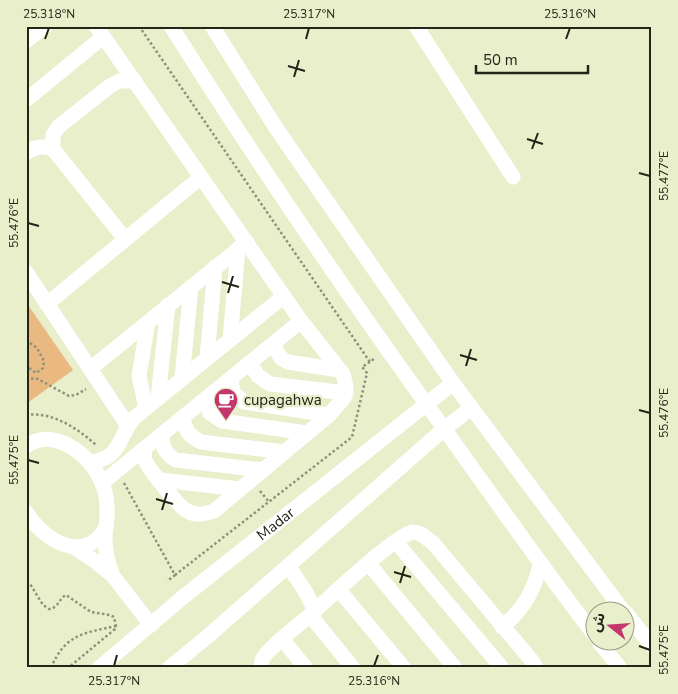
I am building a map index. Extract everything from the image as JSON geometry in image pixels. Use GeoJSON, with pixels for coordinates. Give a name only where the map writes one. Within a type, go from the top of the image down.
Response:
{"type":"FeatureCollection","features":[{"type":"Feature","properties":{"kind":"street"},"geometry":{"type":"LineString","coordinates":[[26,41],[44,26]]}},
{"type":"Feature","properties":{"kind":"street"},"geometry":{"type":"LineString","coordinates":[[171,26],[243,140],[387,350],[540,565],[586,624]]}},
{"type":"Feature","properties":{"kind":"street"},"geometry":{"type":"LineString","coordinates":[[212,26],[276,128],[471,408],[617,602]]}},
{"type":"Feature","properties":{"kind":"street"},"geometry":{"type":"LineString","coordinates":[[416,26],[512,177]]}},
{"type":"Feature","properties":{"kind":"street"},"geometry":{"type":"LineString","coordinates":[[26,100],[99,31],[201,176],[242,245],[284,296],[345,380],[346,393],[341,403],[214,511],[205,514],[195,514],[186,511],[145,460],[145,448]]}},
{"type":"Feature","properties":{"kind":"street"},"geometry":{"type":"LineString","coordinates":[[52,149],[53,135],[58,127],[114,83],[124,80],[135,82]]}},
{"type":"Feature","properties":{"kind":"street"},"geometry":{"type":"LineString","coordinates":[[26,153],[42,146],[52,149],[125,239]]}},
{"type":"Feature","properties":{"kind":"street"},"geometry":{"type":"LineString","coordinates":[[47,304],[201,176]]}},
{"type":"Feature","properties":{"kind":"street"},"geometry":{"type":"LineString","coordinates":[[90,369],[242,245]]}},
{"type":"Feature","properties":{"kind":"street"},"geometry":{"type":"LineString","coordinates":[[230,340],[242,245]]}},
{"type":"Feature","properties":{"kind":"street"},"geometry":{"type":"LineString","coordinates":[[207,358],[215,267]]}},
{"type":"Feature","properties":{"kind":"street"},"geometry":{"type":"LineString","coordinates":[[26,272],[128,426]]}},
{"type":"Feature","properties":{"kind":"street"},"geometry":{"type":"LineString","coordinates":[[182,378],[191,287]]}},
{"type":"Feature","properties":{"kind":"street"},"geometry":{"type":"LineString","coordinates":[[90,462],[102,460],[113,453],[134,418],[284,296]]}},
{"type":"Feature","properties":{"kind":"street"},"geometry":{"type":"LineString","coordinates":[[158,398],[168,305]]}},
{"type":"Feature","properties":{"kind":"street"},"geometry":{"type":"LineString","coordinates":[[102,483],[301,321]]}},
{"type":"Feature","properties":{"kind":"street"},"geometry":{"type":"LineString","coordinates":[[146,408],[140,376],[148,322]]}},
{"type":"Feature","properties":{"kind":"street"},"geometry":{"type":"LineString","coordinates":[[272,345],[281,358],[288,362],[339,370]]}},
{"type":"Feature","properties":{"kind":"street"},"geometry":{"type":"LineString","coordinates":[[250,363],[258,376],[270,384],[346,393]]}},
{"type":"Feature","properties":{"kind":"street"},"geometry":{"type":"LineString","coordinates":[[231,379],[233,393],[244,402],[329,415]]}},
{"type":"Feature","properties":{"kind":"street","name":"Madar"},"geometry":{"type":"LineString","coordinates":[[99,668],[182,598],[453,382]]}},
{"type":"Feature","properties":{"kind":"street"},"geometry":{"type":"LineString","coordinates":[[205,400],[210,413],[222,421],[307,433]]}},
{"type":"Feature","properties":{"kind":"street"},"geometry":{"type":"LineString","coordinates":[[169,668],[444,429],[471,408]]}},
{"type":"Feature","properties":{"kind":"street"},"geometry":{"type":"LineString","coordinates":[[183,418],[186,430],[200,442],[285,452]]}},
{"type":"Feature","properties":{"kind":"street"},"geometry":{"type":"LineString","coordinates":[[162,436],[163,448],[171,458],[176,460],[263,470]]}},
{"type":"Feature","properties":{"kind":"street"},"geometry":{"type":"LineString","coordinates":[[26,446],[39,439],[53,439],[76,450],[90,462],[102,483],[107,500],[107,557],[113,576]]}},
{"type":"Feature","properties":{"kind":"street"},"geometry":{"type":"LineString","coordinates":[[160,480],[240,489]]}},
{"type":"Feature","properties":{"kind":"street"},"geometry":{"type":"LineString","coordinates":[[26,512],[45,534],[75,548],[113,576],[151,625]]}},
{"type":"Feature","properties":{"kind":"street"},"geometry":{"type":"LineString","coordinates":[[75,548],[83,547],[97,540],[106,527]]}},
{"type":"Feature","properties":{"kind":"street"},"geometry":{"type":"LineString","coordinates":[[261,668],[264,655],[368,563],[413,532],[420,533],[427,538],[533,662],[536,668]]}},
{"type":"Feature","properties":{"kind":"street"},"geometry":{"type":"LineString","coordinates":[[396,542],[502,668]]}},
{"type":"Feature","properties":{"kind":"street"},"geometry":{"type":"LineString","coordinates":[[368,563],[455,668]]}},
{"type":"Feature","properties":{"kind":"street"},"geometry":{"type":"LineString","coordinates":[[502,627],[518,613],[529,598],[536,582],[540,565]]}},
{"type":"Feature","properties":{"kind":"street"},"geometry":{"type":"LineString","coordinates":[[288,566],[304,589],[312,613],[353,668]]}},
{"type":"Feature","properties":{"kind":"street"},"geometry":{"type":"LineString","coordinates":[[339,590],[404,668]]}},
{"type":"Feature","properties":{"kind":"street"},"geometry":{"type":"LineString","coordinates":[[636,626],[652,646]]}},
{"type":"Feature","properties":{"kind":"street"},"geometry":{"type":"LineString","coordinates":[[282,639],[306,668]]}},
{"type":"Feature","properties":{"kind":"street"},"geometry":{"type":"LineString","coordinates":[[607,652],[620,668]]}},
{"type":"Feature","properties":{"kind":"path"},"geometry":{"type":"LineString","coordinates":[[139,26],[370,362]]}},
{"type":"Feature","properties":{"kind":"path"},"geometry":{"type":"LineString","coordinates":[[26,340],[37,348],[44,361],[43,368],[36,373]]}},
{"type":"Feature","properties":{"kind":"path"},"geometry":{"type":"LineString","coordinates":[[175,575],[352,437],[366,374],[362,367],[387,350]]}},
{"type":"Feature","properties":{"kind":"path"},"geometry":{"type":"LineString","coordinates":[[26,366],[36,373],[38,379]]}},
{"type":"Feature","properties":{"kind":"path"},"geometry":{"type":"LineString","coordinates":[[26,378],[38,379],[69,396],[76,395],[99,382]]}},
{"type":"Feature","properties":{"kind":"path"},"geometry":{"type":"LineString","coordinates":[[26,585],[30,584],[46,608],[52,609],[64,596],[69,595],[91,612],[114,617],[116,626],[112,632],[68,668]]}},
{"type":"Feature","properties":{"kind":"path"},"geometry":{"type":"LineString","coordinates":[[51,668],[60,650],[71,640],[85,633],[116,626]]}},
{"type":"Feature","properties":{"kind":"path"},"geometry":{"type":"LineString","coordinates":[[26,663],[30,668]]}},
{"type":"Feature","properties":{"kind":"shaded area"},"geometry":{"type":"Polygon","coordinates":[[[26,302],[73,370],[26,404],[26,302]]]}},
{"type":"Feature","properties":{"kind":"place","name":"cupagahwa"},"geometry":{"type":"Point","coordinates":[226,421]}}]}
